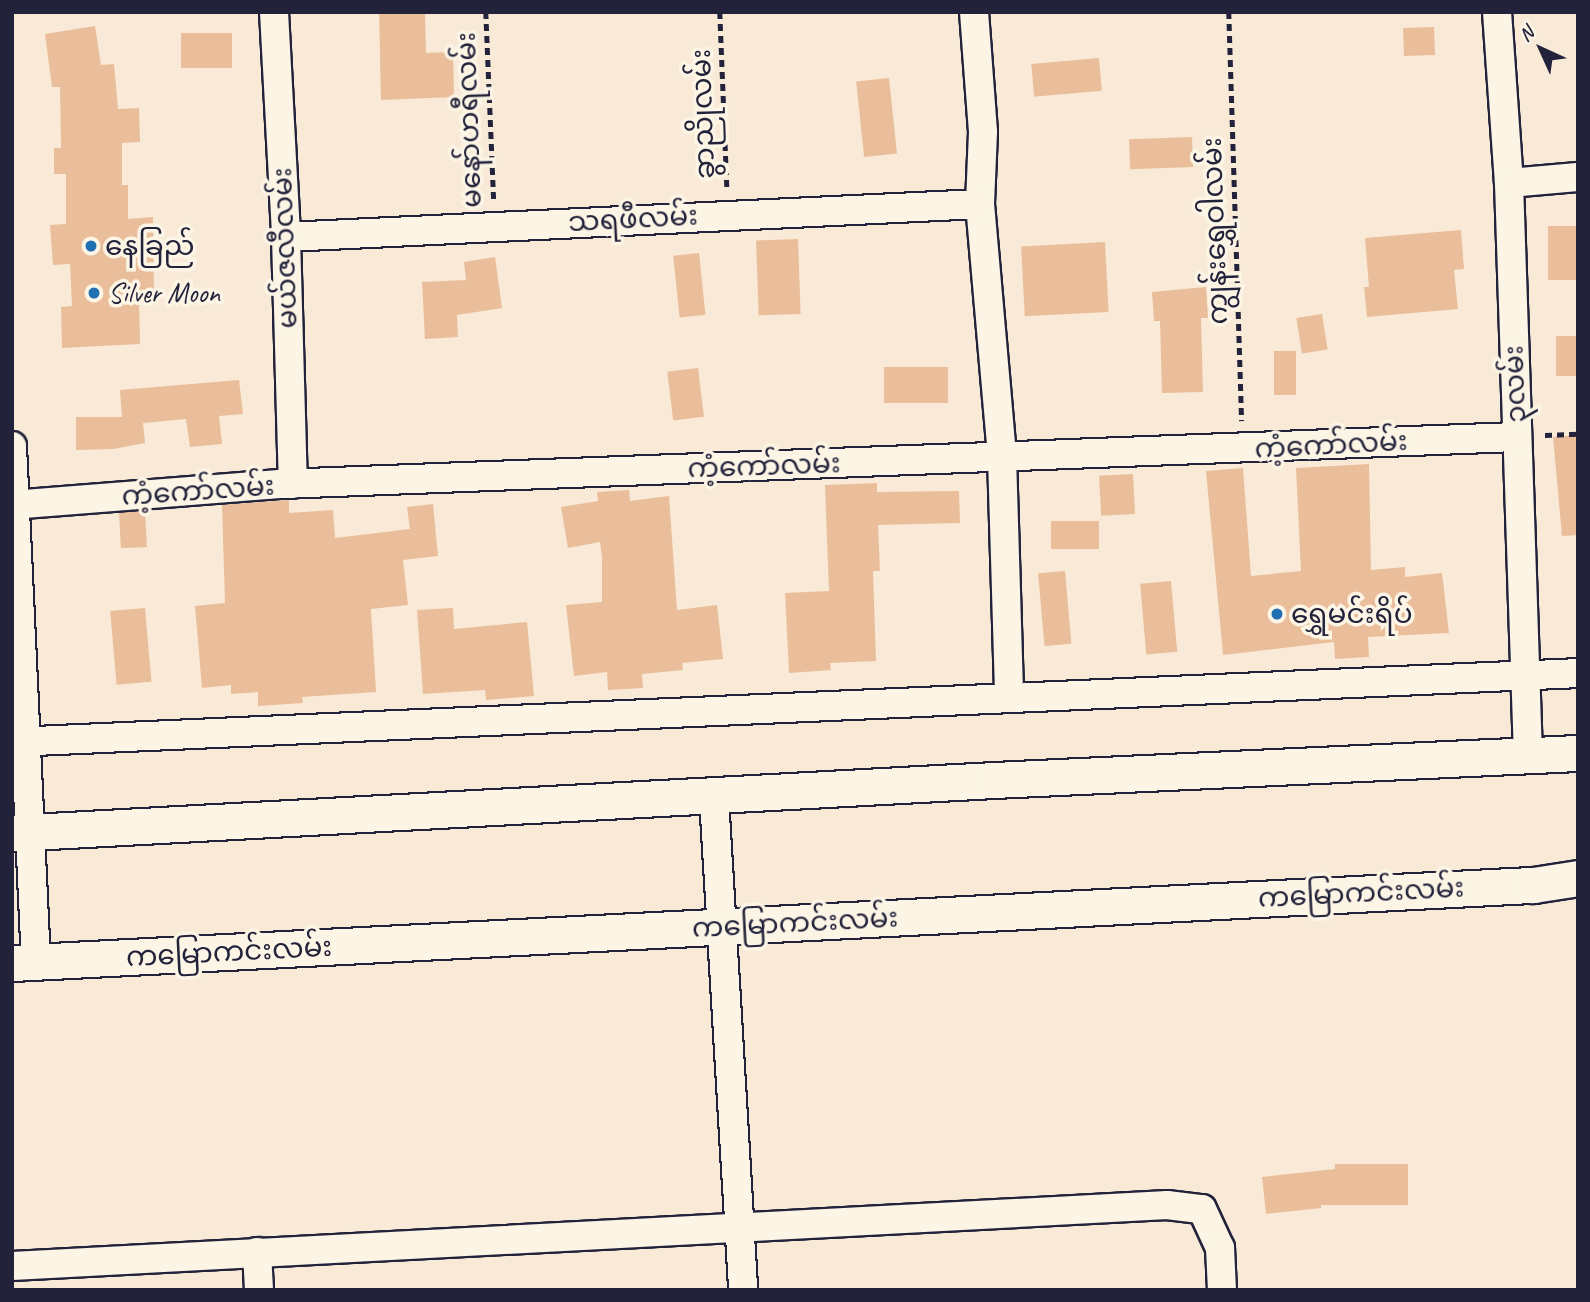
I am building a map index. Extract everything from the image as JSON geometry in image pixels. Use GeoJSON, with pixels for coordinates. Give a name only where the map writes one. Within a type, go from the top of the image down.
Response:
{"type":"FeatureCollection","features":[{"type":"Feature","properties":{"kind":"main road"},"geometry":{"type":"LineString","coordinates":[[21,833],[714,798],[994,780],[1578,753]]}},
{"type":"Feature","properties":{"kind":"main road","name":"ကမြောကင်းလမ်း"},"geometry":{"type":"LineString","coordinates":[[24,963],[721,928],[1001,910],[1533,885],[1578,878]]}},
{"type":"Feature","properties":{"kind":"street","name":"မယ်ဇလီလမ်း"},"geometry":{"type":"LineString","coordinates":[[274,12],[286,237],[293,484]]}},
{"type":"Feature","properties":{"kind":"street"},"geometry":{"type":"LineString","coordinates":[[974,12],[983,132],[980,204],[1002,456],[1009,698]]}},
{"type":"Feature","properties":{"kind":"street","name":"၃လမ်း"},"geometry":{"type":"LineString","coordinates":[[1497,12],[1508,183],[1528,755]]}},
{"type":"Feature","properties":{"kind":"street"},"geometry":{"type":"LineString","coordinates":[[1508,183],[1578,177]]}},
{"type":"Feature","properties":{"kind":"street","name":"သရဖီလမ်း"},"geometry":{"type":"LineString","coordinates":[[286,237],[980,204]]}},
{"type":"Feature","properties":{"kind":"street","name":"ကံ့ကော်လမ်း"},"geometry":{"type":"LineString","coordinates":[[14,505],[293,484],[1516,437]]}},
{"type":"Feature","properties":{"kind":"street"},"geometry":{"type":"LineString","coordinates":[[12,446],[24,963]]}},
{"type":"Feature","properties":{"kind":"street"},"geometry":{"type":"LineString","coordinates":[[19,741],[1578,673]]}},
{"type":"Feature","properties":{"kind":"street"},"geometry":{"type":"LineString","coordinates":[[714,798],[743,1290]]}},
{"type":"Feature","properties":{"kind":"street"},"geometry":{"type":"LineString","coordinates":[[12,1266],[1167,1205],[1202,1209],[1220,1248],[1222,1290]]}},
{"type":"Feature","properties":{"kind":"street"},"geometry":{"type":"LineString","coordinates":[[257,1252],[259,1290]]}},
{"type":"Feature","properties":{"kind":"path","name":"မနော်ဟရီလမ်း"},"geometry":{"type":"LineString","coordinates":[[486,12],[495,227]]}},
{"type":"Feature","properties":{"kind":"path","name":"ခွာညိုလမ်း"},"geometry":{"type":"LineString","coordinates":[[720,12],[728,214]]}},
{"type":"Feature","properties":{"kind":"path","name":"ကျွန်းရွှေဝါလမ်း"},"geometry":{"type":"LineString","coordinates":[[1229,12],[1243,449]]}},
{"type":"Feature","properties":{"kind":"building"},"geometry":{"type":"Polygon","coordinates":[[[379,12],[425,12],[426,53],[453,52],[454,97],[381,100],[379,12]]]}},
{"type":"Feature","properties":{"kind":"building"},"geometry":{"type":"Polygon","coordinates":[[[95,26],[101,65],[114,64],[118,109],[139,108],[140,142],[122,143],[122,185],[128,185],[128,219],[153,217],[154,299],[139,300],[140,344],[62,348],[61,307],[72,306],[70,264],[53,265],[50,225],[66,224],[66,174],[54,174],[54,148],[61,148],[60,87],[52,87],[45,34],[95,26]]]}},
{"type":"Feature","properties":{"kind":"building"},"geometry":{"type":"Polygon","coordinates":[[[1434,27],[1435,55],[1404,56],[1403,28],[1434,27]]]}},
{"type":"Feature","properties":{"kind":"building"},"geometry":{"type":"Polygon","coordinates":[[[181,33],[232,33],[232,68],[181,68],[181,33]]]}},
{"type":"Feature","properties":{"kind":"building"},"geometry":{"type":"Polygon","coordinates":[[[1099,58],[1102,91],[1034,97],[1031,64],[1099,58]]]}},
{"type":"Feature","properties":{"kind":"building"},"geometry":{"type":"Polygon","coordinates":[[[889,78],[897,154],[864,157],[856,81],[889,78]]]}},
{"type":"Feature","properties":{"kind":"building"},"geometry":{"type":"Polygon","coordinates":[[[1192,137],[1193,167],[1130,169],[1129,139],[1192,137]]]}},
{"type":"Feature","properties":{"kind":"building"},"geometry":{"type":"Polygon","coordinates":[[[1548,226],[1578,226],[1578,280],[1548,280],[1548,226]]]}},
{"type":"Feature","properties":{"kind":"building"},"geometry":{"type":"Polygon","coordinates":[[[1461,230],[1464,269],[1454,270],[1458,309],[1367,317],[1364,287],[1369,287],[1365,238],[1461,230]]]}},
{"type":"Feature","properties":{"kind":"building"},"geometry":{"type":"Polygon","coordinates":[[[798,239],[801,314],[759,315],[756,240],[798,239]]]}},
{"type":"Feature","properties":{"kind":"building"},"geometry":{"type":"Polygon","coordinates":[[[1105,242],[1109,312],[1025,316],[1021,246],[1105,242]]]}},
{"type":"Feature","properties":{"kind":"building"},"geometry":{"type":"Polygon","coordinates":[[[699,253],[705,315],[680,317],[673,256],[699,253]]]}},
{"type":"Feature","properties":{"kind":"building"},"geometry":{"type":"Polygon","coordinates":[[[495,257],[502,308],[457,315],[458,337],[425,339],[422,282],[466,280],[464,262],[495,257]]]}},
{"type":"Feature","properties":{"kind":"building"},"geometry":{"type":"Polygon","coordinates":[[[1206,287],[1208,318],[1201,318],[1203,392],[1162,393],[1160,321],[1154,321],[1152,292],[1206,287]]]}},
{"type":"Feature","properties":{"kind":"building"},"geometry":{"type":"Polygon","coordinates":[[[1322,314],[1328,350],[1302,354],[1296,318],[1322,314]]]}},
{"type":"Feature","properties":{"kind":"building"},"geometry":{"type":"Polygon","coordinates":[[[1556,336],[1578,336],[1578,376],[1556,376],[1556,336]]]}},
{"type":"Feature","properties":{"kind":"building"},"geometry":{"type":"Polygon","coordinates":[[[1274,351],[1296,351],[1296,395],[1274,395],[1274,351]]]}},
{"type":"Feature","properties":{"kind":"building"},"geometry":{"type":"Polygon","coordinates":[[[884,367],[948,367],[948,403],[884,403],[884,367]]]}},
{"type":"Feature","properties":{"kind":"building"},"geometry":{"type":"Polygon","coordinates":[[[698,368],[704,417],[673,420],[667,372],[698,368]]]}},
{"type":"Feature","properties":{"kind":"building"},"geometry":{"type":"Polygon","coordinates":[[[239,380],[243,414],[219,416],[222,444],[190,447],[186,419],[143,423],[145,443],[113,449],[76,450],[76,417],[122,417],[120,390],[239,380]]]}},
{"type":"Feature","properties":{"kind":"building"},"geometry":{"type":"Polygon","coordinates":[[[1578,435],[1578,535],[1562,536],[1553,437],[1578,435]]]}},
{"type":"Feature","properties":{"kind":"building"},"geometry":{"type":"Polygon","coordinates":[[[1369,464],[1371,570],[1405,567],[1405,577],[1442,573],[1449,633],[1368,637],[1369,657],[1335,659],[1334,642],[1223,655],[1206,471],[1243,468],[1251,576],[1301,571],[1296,468],[1369,464]]]}},
{"type":"Feature","properties":{"kind":"building"},"geometry":{"type":"Polygon","coordinates":[[[1133,474],[1135,514],[1101,516],[1099,476],[1133,474]]]}},
{"type":"Feature","properties":{"kind":"building"},"geometry":{"type":"Polygon","coordinates":[[[877,483],[877,492],[959,491],[960,523],[878,525],[880,571],[873,571],[876,661],[830,663],[831,670],[789,673],[785,593],[829,591],[825,485],[877,483]]]}},
{"type":"Feature","properties":{"kind":"building"},"geometry":{"type":"Polygon","coordinates":[[[629,490],[630,501],[669,496],[677,610],[717,605],[723,659],[682,663],[683,670],[642,674],[643,688],[608,690],[607,672],[574,676],[566,605],[602,602],[602,556],[600,542],[568,548],[561,507],[598,501],[597,492],[629,490]]]}},
{"type":"Feature","properties":{"kind":"building"},"geometry":{"type":"Polygon","coordinates":[[[289,500],[289,513],[333,510],[335,538],[410,529],[407,507],[433,504],[438,556],[403,560],[408,605],[371,609],[376,692],[302,697],[303,703],[258,706],[258,692],[231,694],[231,685],[202,688],[195,606],[225,603],[222,505],[289,500]]]}},
{"type":"Feature","properties":{"kind":"building"},"geometry":{"type":"Polygon","coordinates":[[[145,511],[147,547],[121,548],[119,512],[145,511]]]}},
{"type":"Feature","properties":{"kind":"building"},"geometry":{"type":"Polygon","coordinates":[[[1051,521],[1099,521],[1099,549],[1051,549],[1051,521]]]}},
{"type":"Feature","properties":{"kind":"building"},"geometry":{"type":"Polygon","coordinates":[[[1065,571],[1071,644],[1044,646],[1038,573],[1065,571]]]}},
{"type":"Feature","properties":{"kind":"building"},"geometry":{"type":"Polygon","coordinates":[[[1171,581],[1177,652],[1146,654],[1140,584],[1171,581]]]}},
{"type":"Feature","properties":{"kind":"building"},"geometry":{"type":"Polygon","coordinates":[[[145,608],[151,682],[117,685],[110,611],[145,608]]]}},
{"type":"Feature","properties":{"kind":"building"},"geometry":{"type":"Polygon","coordinates":[[[453,608],[454,629],[527,622],[534,696],[486,700],[485,690],[423,694],[417,610],[453,608]]]}},
{"type":"Feature","properties":{"kind":"building"},"geometry":{"type":"Polygon","coordinates":[[[1335,1164],[1408,1164],[1408,1205],[1321,1205],[1321,1208],[1266,1214],[1262,1177],[1335,1169],[1335,1164]]]}},
{"type":"Feature","properties":{"kind":"place","name":"နေခြည်"},"geometry":{"type":"Point","coordinates":[91,246]}},
{"type":"Feature","properties":{"kind":"place","name":"Silver Moon"},"geometry":{"type":"Point","coordinates":[94,293]}},
{"type":"Feature","properties":{"kind":"place","name":"ရွှေမင်းရိပ်"},"geometry":{"type":"Point","coordinates":[1277,614]}}]}
